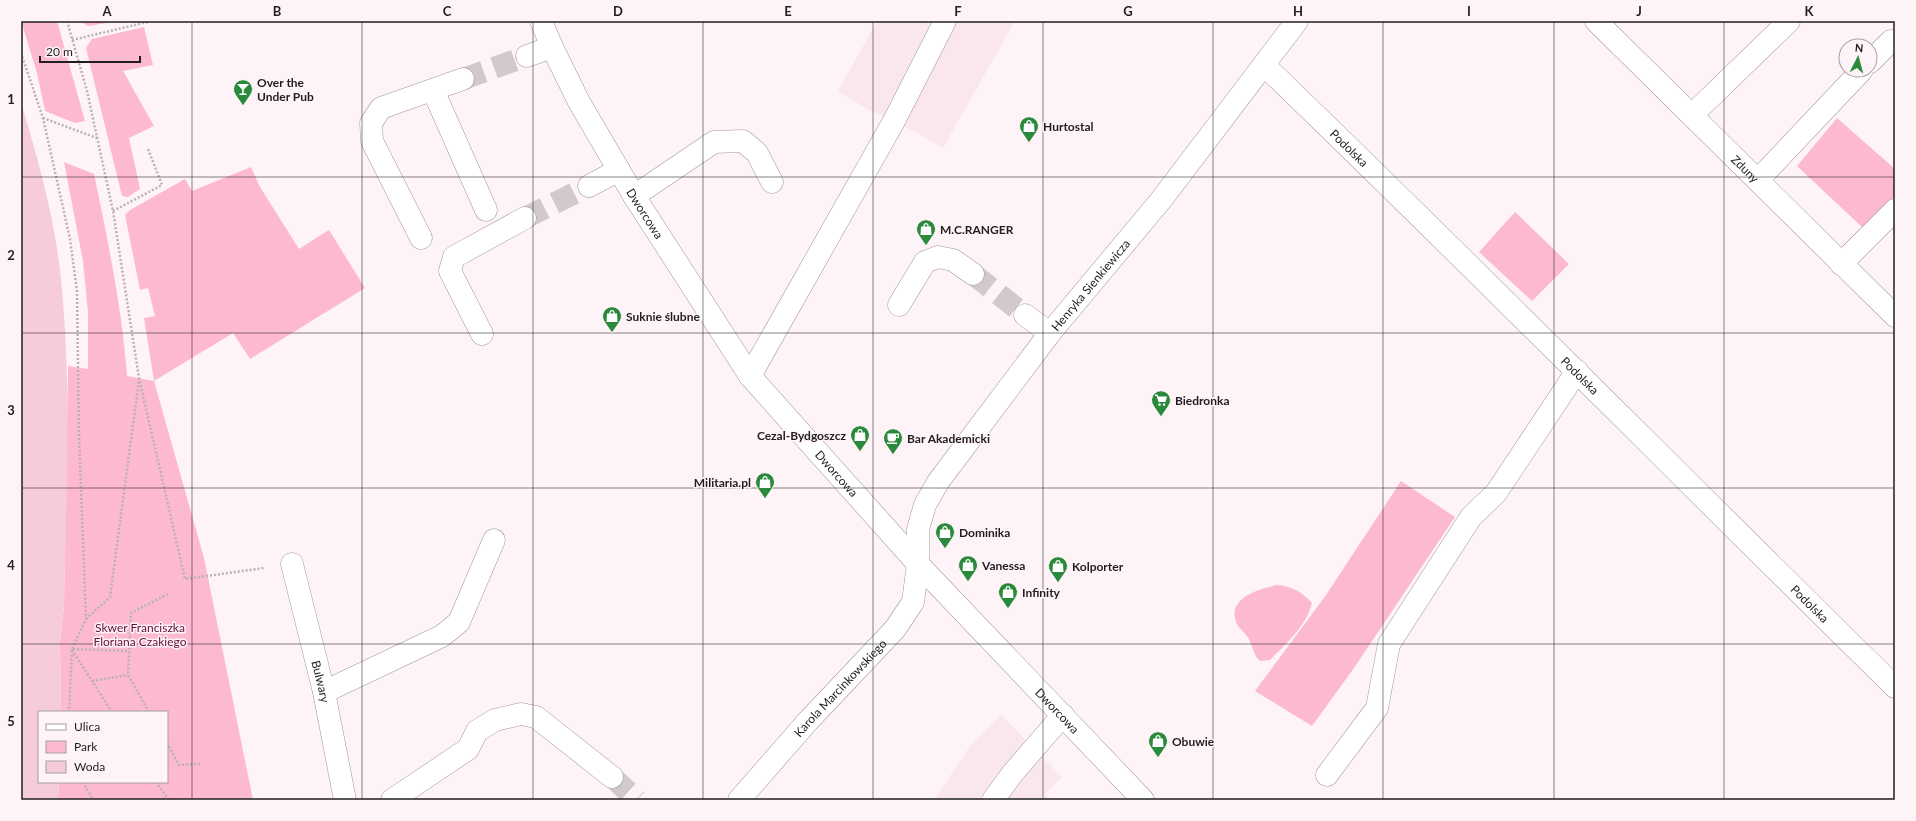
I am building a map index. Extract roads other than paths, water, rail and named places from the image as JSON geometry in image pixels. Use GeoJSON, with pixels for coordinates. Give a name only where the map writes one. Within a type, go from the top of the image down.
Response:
{"type":"FeatureCollection","features":[{"type":"Feature","properties":{"kind":"street","name":"Dworcowa"},"geometry":{"type":"LineString","coordinates":[[541,21],[579,102],[634,196],[750,376],[918,564],[1143,800]]}},
{"type":"Feature","properties":{"kind":"street"},"geometry":{"type":"LineString","coordinates":[[750,376],[894,121],[945,21]]}},
{"type":"Feature","properties":{"kind":"street","name":"Henryka Sienkiewicza"},"geometry":{"type":"LineString","coordinates":[[918,564],[918,529],[925,505],[938,482],[1050,333],[1161,200],[1297,21]]}},
{"type":"Feature","properties":{"kind":"street","name":"Zduny"},"geometry":{"type":"LineString","coordinates":[[1596,21],[1895,316]]}},
{"type":"Feature","properties":{"kind":"street"},"geometry":{"type":"LineString","coordinates":[[1692,115],[1789,21]]}},
{"type":"Feature","properties":{"kind":"street"},"geometry":{"type":"LineString","coordinates":[[1878,54],[1891,41]]}},
{"type":"Feature","properties":{"kind":"street"},"geometry":{"type":"LineString","coordinates":[[527,56],[552,47]]}},
{"type":"Feature","properties":{"kind":"street","name":"Podolska"},"geometry":{"type":"LineString","coordinates":[[1264,65],[1577,371],[1696,492],[1895,687]]}},
{"type":"Feature","properties":{"kind":"street"},"geometry":{"type":"LineString","coordinates":[[1758,180],[1854,78]]}},
{"type":"Feature","properties":{"kind":"street"},"geometry":{"type":"LineString","coordinates":[[421,238],[372,141],[371,123],[381,108],[463,79]]}},
{"type":"Feature","properties":{"kind":"street"},"geometry":{"type":"LineString","coordinates":[[433,90],[486,210]]}},
{"type":"Feature","properties":{"kind":"street"},"geometry":{"type":"LineString","coordinates":[[634,196],[714,142],[743,141],[757,153],[772,182]]}},
{"type":"Feature","properties":{"kind":"street"},"geometry":{"type":"LineString","coordinates":[[589,186],[619,170]]}},
{"type":"Feature","properties":{"kind":"street"},"geometry":{"type":"LineString","coordinates":[[1841,264],[1895,210]]}},
{"type":"Feature","properties":{"kind":"street"},"geometry":{"type":"LineString","coordinates":[[482,334],[450,271],[454,257],[525,218]]}},
{"type":"Feature","properties":{"kind":"street"},"geometry":{"type":"LineString","coordinates":[[899,305],[925,262],[938,257],[953,260],[973,274]]}},
{"type":"Feature","properties":{"kind":"street"},"geometry":{"type":"LineString","coordinates":[[1025,315],[1050,333]]}},
{"type":"Feature","properties":{"kind":"street"},"geometry":{"type":"LineString","coordinates":[[1327,776],[1377,708],[1389,644],[1471,517],[1496,493],[1577,371]]}},
{"type":"Feature","properties":{"kind":"street"},"geometry":{"type":"LineString","coordinates":[[324,692],[442,636],[459,622],[494,540]]}},
{"type":"Feature","properties":{"kind":"street","name":"Bulwary"},"geometry":{"type":"LineString","coordinates":[[292,564],[324,692],[345,800]]}},
{"type":"Feature","properties":{"kind":"street","name":"Karola Marcinkowskiego"},"geometry":{"type":"LineString","coordinates":[[739,800],[808,721],[895,629],[913,602],[918,564]]}},
{"type":"Feature","properties":{"kind":"street"},"geometry":{"type":"LineString","coordinates":[[392,800],[468,749],[477,731],[495,720],[521,714],[536,718],[612,777]]}},
{"type":"Feature","properties":{"kind":"street"},"geometry":{"type":"LineString","coordinates":[[993,800],[1012,774],[1063,715]]}},
{"type":"Feature","properties":{"kind":"water"},"geometry":{"type":"Polygon","coordinates":[[[21,102],[40,167],[50,211],[55,234],[61,279],[66,360],[67,483],[64,605],[60,642],[61,711],[38,711],[38,783],[59,783],[58,800],[21,800],[21,102]]]}},
{"type":"Feature","properties":{"kind":"tunnel"},"geometry":{"type":"LineString","coordinates":[[463,79],[527,56]]}},
{"type":"Feature","properties":{"kind":"tunnel"},"geometry":{"type":"LineString","coordinates":[[525,218],[589,186]]}},
{"type":"Feature","properties":{"kind":"tunnel"},"geometry":{"type":"LineString","coordinates":[[973,274],[1025,315]]}},
{"type":"Feature","properties":{"kind":"tunnel"},"geometry":{"type":"LineString","coordinates":[[612,777],[637,800]]}},
{"type":"Feature","properties":{"kind":"place","name":"Over the Under Pub"},"geometry":{"type":"Point","coordinates":[243,106]}},
{"type":"Feature","properties":{"kind":"place","name":"Hurtostal"},"geometry":{"type":"Point","coordinates":[1029,143]}},
{"type":"Feature","properties":{"kind":"place","name":"M.C.RANGER"},"geometry":{"type":"Point","coordinates":[926,246]}},
{"type":"Feature","properties":{"kind":"place","name":"Suknie ślubne"},"geometry":{"type":"Point","coordinates":[612,333]}},
{"type":"Feature","properties":{"kind":"place","name":"Biedronka"},"geometry":{"type":"Point","coordinates":[1161,417]}},
{"type":"Feature","properties":{"kind":"place","name":"Cezal-Bydgoszcz"},"geometry":{"type":"Point","coordinates":[860,452]}},
{"type":"Feature","properties":{"kind":"place","name":"Bar Akademicki"},"geometry":{"type":"Point","coordinates":[893,455]}},
{"type":"Feature","properties":{"kind":"place","name":"Militaria.pl"},"geometry":{"type":"Point","coordinates":[765,499]}},
{"type":"Feature","properties":{"kind":"place","name":"Dominika"},"geometry":{"type":"Point","coordinates":[945,549]}},
{"type":"Feature","properties":{"kind":"place","name":"Vanessa"},"geometry":{"type":"Point","coordinates":[968,582]}},
{"type":"Feature","properties":{"kind":"place","name":"Kolporter"},"geometry":{"type":"Point","coordinates":[1058,583]}},
{"type":"Feature","properties":{"kind":"place","name":"Infinity"},"geometry":{"type":"Point","coordinates":[1008,609]}},
{"type":"Feature","properties":{"kind":"place","name":"Obuwie"},"geometry":{"type":"Point","coordinates":[1158,758]}},
{"type":"Feature","properties":{"kind":"park label","name":"Skwer Franciszka Floriana Czakiego"},"geometry":{"type":"Point","coordinates":[140,634]}}]}
